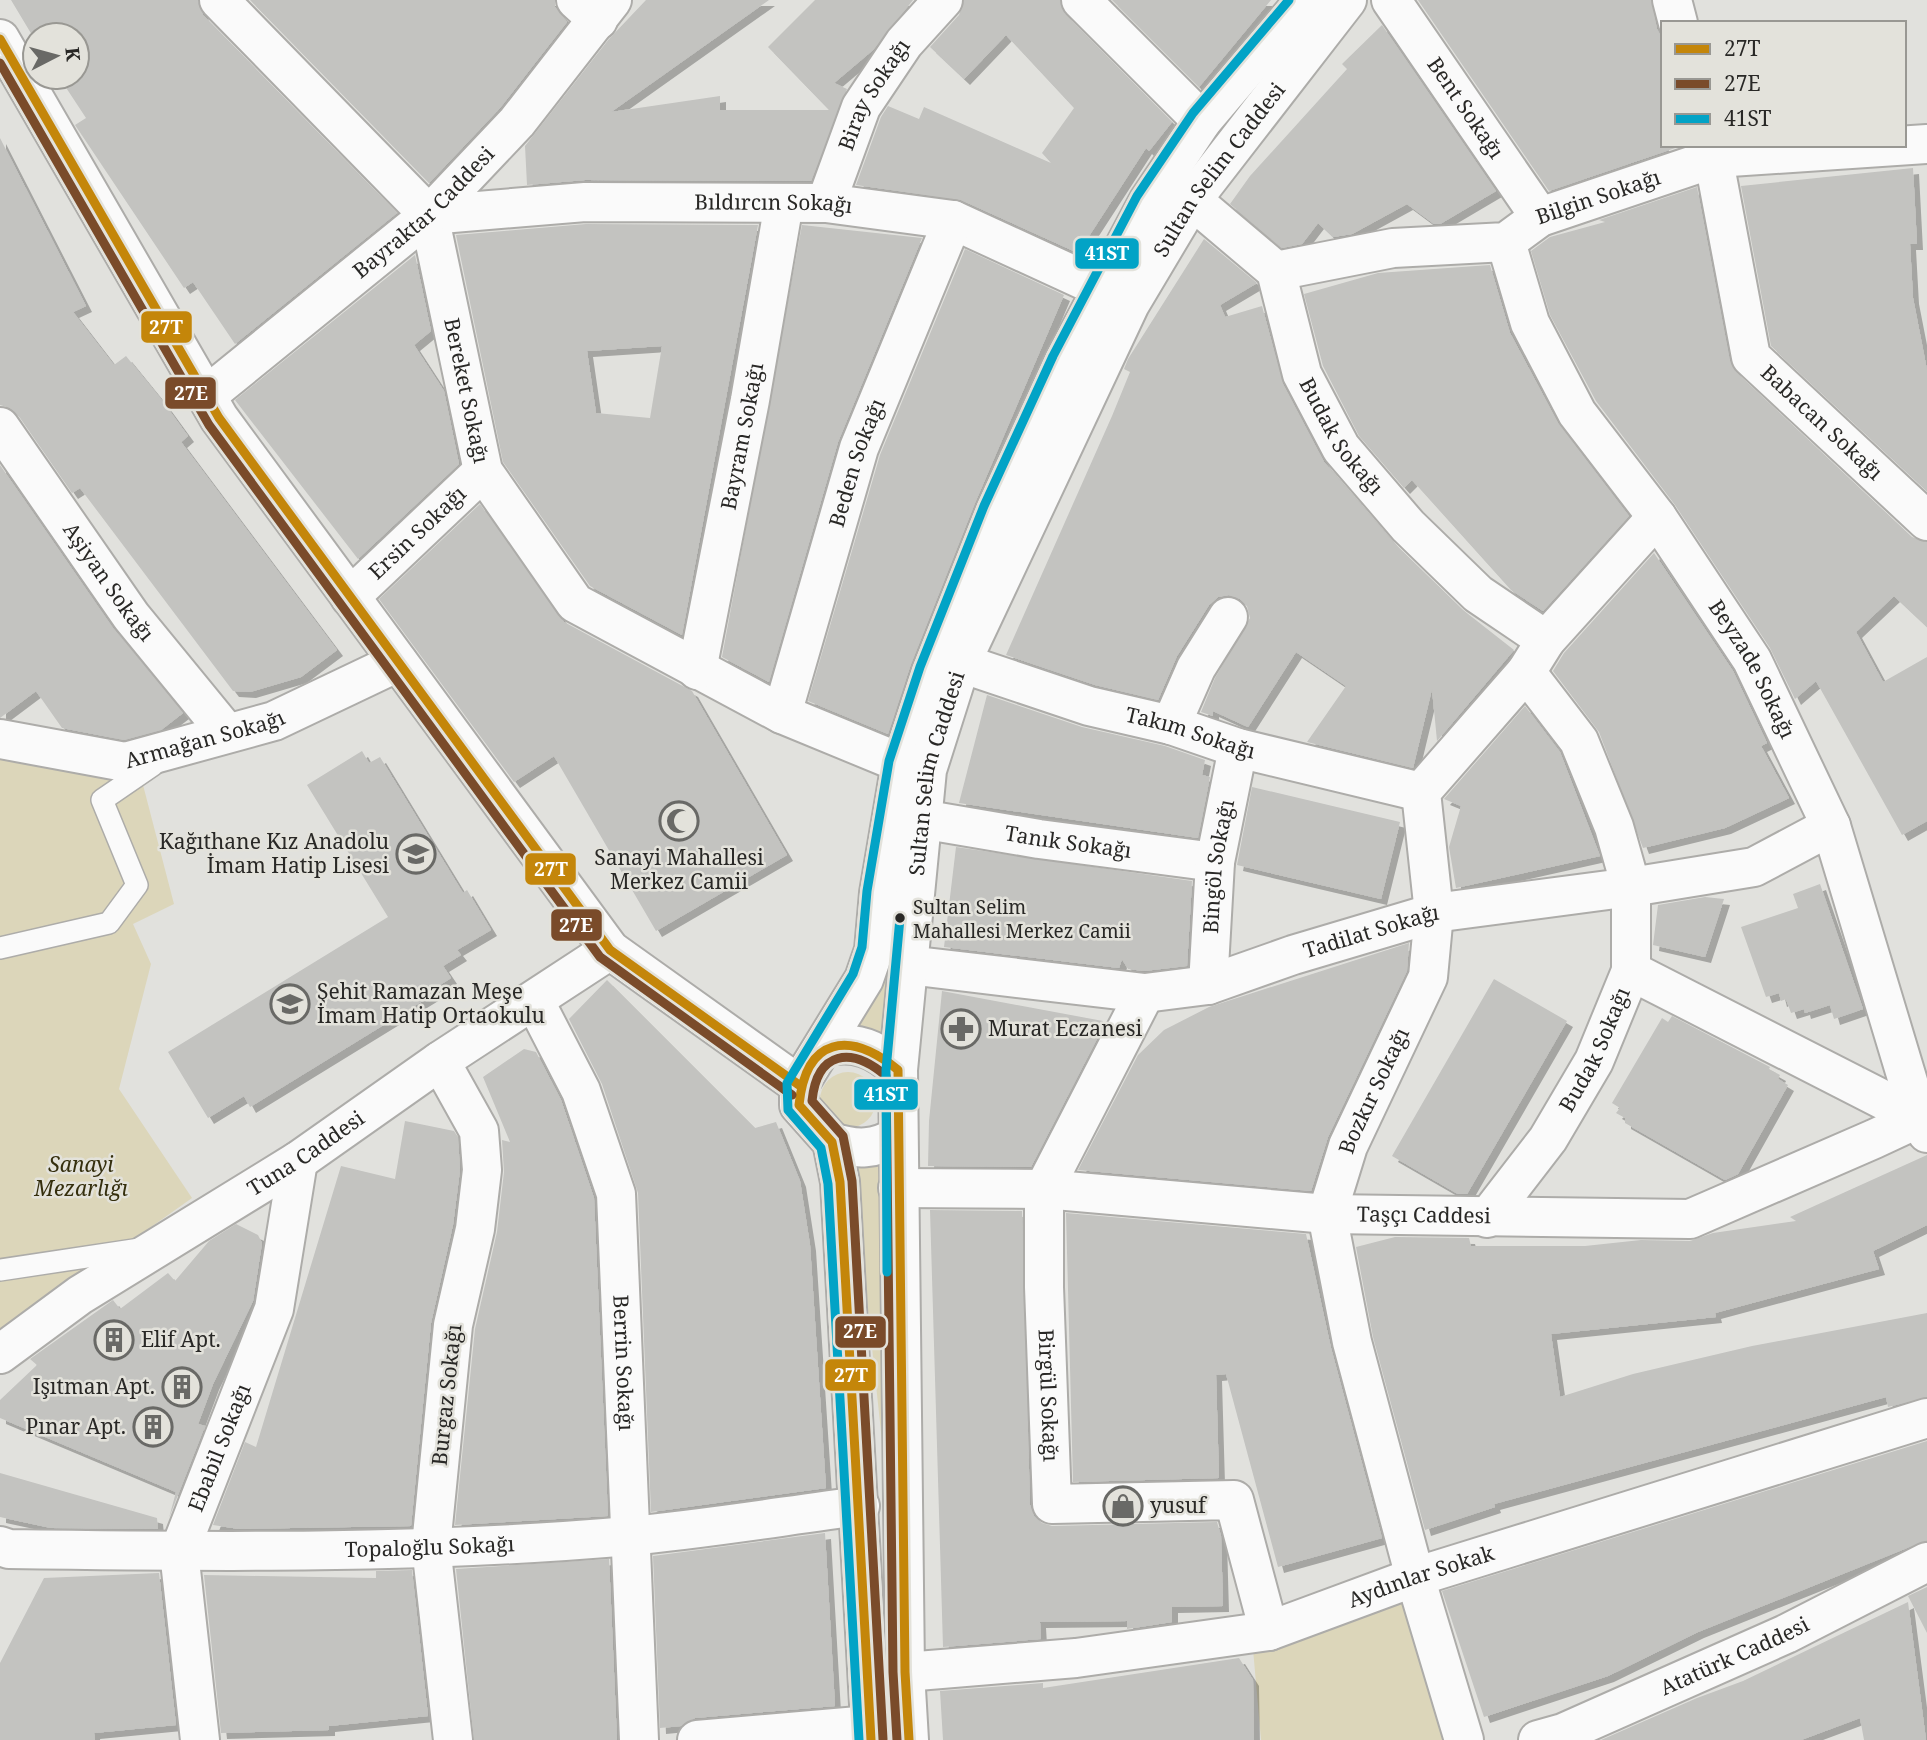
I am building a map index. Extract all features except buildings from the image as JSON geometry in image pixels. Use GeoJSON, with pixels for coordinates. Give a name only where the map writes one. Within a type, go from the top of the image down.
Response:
{"type":"FeatureCollection","features":[{"type":"Feature","properties":{"kind":"street"},"geometry":{"type":"LineString","coordinates":[[219,0],[429,215]]}},
{"type":"Feature","properties":{"kind":"street","name":"Biray Sokağı"},"geometry":{"type":"LineString","coordinates":[[826,203],[861,107],[904,43],[943,0]]}},
{"type":"Feature","properties":{"kind":"street"},"geometry":{"type":"LineString","coordinates":[[1081,0],[1202,121]]}},
{"type":"Feature","properties":{"kind":"street","name":"Sultan Selim Caddesi"},"geometry":{"type":"LineString","coordinates":[[908,1732],[897,1136],[898,1070],[921,819],[914,766],[961,663],[1116,296],[1148,202],[1202,121],[1305,0]]}},
{"type":"Feature","properties":{"kind":"street","name":"Sultan Selim Caddesi"},"geometry":{"type":"LineString","coordinates":[[799,1085],[810,1063],[824,1047],[864,979],[874,950],[879,893],[914,766],[931,672],[995,512],[1116,296],[1347,0]]}},
{"type":"Feature","properties":{"kind":"street","name":"Bent Sokağı"},"geometry":{"type":"LineString","coordinates":[[1391,0],[1540,217]]}},
{"type":"Feature","properties":{"kind":"street"},"geometry":{"type":"LineString","coordinates":[[1672,0],[1677,21]]}},
{"type":"Feature","properties":{"kind":"street","name":"Bayraktar Caddesi"},"geometry":{"type":"LineString","coordinates":[[206,397],[429,215],[517,121],[595,7]]}},
{"type":"Feature","properties":{"kind":"street"},"geometry":{"type":"LineString","coordinates":[[0,39],[206,397],[610,950],[799,1085],[799,1105],[832,1142],[840,1182],[860,1506],[870,1733]]}},
{"type":"Feature","properties":{"kind":"street","name":"Bilgin Sokağı"},"geometry":{"type":"LineString","coordinates":[[1906,145],[1927,144]]}},
{"type":"Feature","properties":{"kind":"street","name":"Bilgin Sokağı"},"geometry":{"type":"LineString","coordinates":[[1506,242],[1540,217],[1713,152],[1847,147]]}},
{"type":"Feature","properties":{"kind":"street","name":"Babacan Sokağı"},"geometry":{"type":"LineString","coordinates":[[1713,152],[1751,357],[1927,520]]}},
{"type":"Feature","properties":{"kind":"street"},"geometry":{"type":"LineString","coordinates":[[1192,200],[1276,271],[1393,248],[1506,242]]}},
{"type":"Feature","properties":{"kind":"street","name":"Bıldırcın Sokağı"},"geometry":{"type":"LineString","coordinates":[[429,215],[585,202],[826,203],[953,220],[1116,296]]}},
{"type":"Feature","properties":{"kind":"street","name":"Bayram Sokağı"},"geometry":{"type":"LineString","coordinates":[[697,670],[750,400],[784,203]]}},
{"type":"Feature","properties":{"kind":"street","name":"Bereket Sokağı"},"geometry":{"type":"LineString","coordinates":[[429,215],[484,471],[575,603],[782,714],[914,766]]}},
{"type":"Feature","properties":{"kind":"street","name":"Beden Sokağı"},"geometry":{"type":"LineString","coordinates":[[782,714],[859,449],[953,220]]}},
{"type":"Feature","properties":{"kind":"street","name":"Beyzade Sokağı"},"geometry":{"type":"LineString","coordinates":[[1506,242],[1530,323],[1577,413],[1657,517],[1752,660],[1831,826],[1924,1121]]}},
{"type":"Feature","properties":{"kind":"street","name":"Budak Sokağı"},"geometry":{"type":"LineString","coordinates":[[1276,271],[1302,374],[1341,448],[1408,526],[1478,594],[1546,640]]}},
{"type":"Feature","properties":{"kind":"street","name":"Aşiyan Sokağı"},"geometry":{"type":"LineString","coordinates":[[0,427],[131,617],[226,732]]}},
{"type":"Feature","properties":{"kind":"street","name":"Ersin Sokağı"},"geometry":{"type":"LineString","coordinates":[[350,597],[484,471]]}},
{"type":"Feature","properties":{"kind":"street"},"geometry":{"type":"LineString","coordinates":[[1421,792],[1526,672],[1546,640],[1657,517]]}},
{"type":"Feature","properties":{"kind":"street"},"geometry":{"type":"LineString","coordinates":[[1171,725],[1196,668],[1228,617]]}},
{"type":"Feature","properties":{"kind":"street","name":"Armağan Sokağı"},"geometry":{"type":"LineString","coordinates":[[0,740],[125,762],[175,750],[226,732],[274,721],[398,662]]}},
{"type":"Feature","properties":{"kind":"street","name":"Takım Sokağı"},"geometry":{"type":"LineString","coordinates":[[961,663],[1089,706],[1171,725],[1238,748],[1421,792]]}},
{"type":"Feature","properties":{"kind":"street","name":"Budak Sokağı"},"geometry":{"type":"LineString","coordinates":[[1487,1218],[1548,1139],[1568,1106],[1594,1061],[1631,971],[1631,887],[1614,827],[1579,741],[1526,672]]}},
{"type":"Feature","properties":{"kind":"street","name":"Bingöl Sokağı"},"geometry":{"type":"LineString","coordinates":[[1208,985],[1214,862],[1238,748]]}},
{"type":"Feature","properties":{"kind":"street","name":"Bozkır Sokağı"},"geometry":{"type":"LineString","coordinates":[[1421,792],[1434,913],[1427,977],[1348,1146],[1327,1214],[1352,1342],[1415,1577],[1464,1740]]}},
{"type":"Feature","properties":{"kind":"street","name":"Tanık Sokağı"},"geometry":{"type":"LineString","coordinates":[[921,819],[1039,839],[1214,862]]}},
{"type":"Feature","properties":{"kind":"street","name":"Tadilat Sokağı"},"geometry":{"type":"LineString","coordinates":[[908,965],[1145,992],[1208,985],[1293,955],[1434,913],[1631,887],[1754,867],[1831,826]]}},
{"type":"Feature","properties":{"kind":"street","name":"Tuna Caddesi"},"geometry":{"type":"LineString","coordinates":[[0,1354],[80,1295],[298,1161],[440,1061],[535,1002],[610,950]]}},
{"type":"Feature","properties":{"kind":"street"},"geometry":{"type":"LineString","coordinates":[[1631,971],[1924,1121]]}},
{"type":"Feature","properties":{"kind":"street","name":"Birgül Sokağı"},"geometry":{"type":"LineString","coordinates":[[1145,992],[1044,1189],[1044,1287],[1052,1504],[1234,1500],[1269,1631]]}},
{"type":"Feature","properties":{"kind":"street","name":"Berrin Sokağı"},"geometry":{"type":"LineString","coordinates":[[535,1002],[581,1091],[616,1194],[639,1740]]}},
{"type":"Feature","properties":{"kind":"street"},"geometry":{"type":"LineString","coordinates":[[824,1047],[838,1044],[871,1049],[898,1070]]}},
{"type":"Feature","properties":{"kind":"street","name":"Burgaz Sokağı"},"geometry":{"type":"LineString","coordinates":[[440,1061],[479,1131],[482,1170],[475,1229],[453,1325],[430,1546],[453,1740]]}},
{"type":"Feature","properties":{"kind":"street","name":"Taşçı Caddesi"},"geometry":{"type":"LineString","coordinates":[[898,1188],[1044,1189],[1327,1214],[1690,1219],[1924,1121]]}},
{"type":"Feature","properties":{"kind":"street"},"geometry":{"type":"LineString","coordinates":[[832,1142],[848,1147],[868,1148],[883,1145],[897,1136]]}},
{"type":"Feature","properties":{"kind":"street","name":"Ebabil Sokağı"},"geometry":{"type":"LineString","coordinates":[[200,1740],[179,1552],[274,1310],[298,1161]]}},
{"type":"Feature","properties":{"kind":"street","name":"Aydınlar Sokak"},"geometry":{"type":"LineString","coordinates":[[905,1672],[1076,1658],[1269,1631],[1415,1577],[1927,1419]]}},
{"type":"Feature","properties":{"kind":"street","name":"Topaloğlu Sokağı"},"geometry":{"type":"LineString","coordinates":[[0,1546],[9,1549],[179,1552],[430,1546],[629,1536],[860,1506]]}},
{"type":"Feature","properties":{"kind":"street","name":"Atatürk Caddesi"},"geometry":{"type":"LineString","coordinates":[[1538,1740],[1563,1733],[1786,1634],[1927,1562]]}},
{"type":"Feature","properties":{"kind":"street"},"geometry":{"type":"LineString","coordinates":[[697,1740],[908,1732]]}},
{"type":"Feature","properties":{"kind":"lane"},"geometry":{"type":"LineString","coordinates":[[0,948],[109,923],[137,885],[102,800],[175,750]]}},
{"type":"Feature","properties":{"kind":"lane"},"geometry":{"type":"LineString","coordinates":[[0,1270],[160,1245]]}},
{"type":"Feature","properties":{"kind":"green space","name":"Sanayi Mezarlığı"},"geometry":{"type":"Polygon","coordinates":[[[0,755],[143,785],[174,904],[133,924],[151,964],[119,1089],[192,1198],[0,1334],[0,755]]]}},
{"type":"Feature","properties":{"kind":"green space"},"geometry":{"type":"Polygon","coordinates":[[[889,964],[889,1040],[848,1029],[889,964]]]}},
{"type":"Feature","properties":{"kind":"green space"},"geometry":{"type":"Polygon","coordinates":[[[843,1072],[853,1072],[868,1080],[874,1089],[874,1111],[868,1120],[853,1128],[843,1128],[825,1116],[820,1105],[820,1095],[832,1077],[843,1072]]]}},
{"type":"Feature","properties":{"kind":"green space"},"geometry":{"type":"Polygon","coordinates":[[[885,1154],[884,1460],[852,1160],[885,1154]]]}},
{"type":"Feature","properties":{"kind":"green space"},"geometry":{"type":"Polygon","coordinates":[[[1409,1588],[1454,1740],[1261,1740],[1253,1649],[1409,1588]]]}},
{"type":"Feature","properties":{"kind":"transit line","name":"41ST"},"geometry":{"type":"LineString","coordinates":[[859,1740],[828,1184],[821,1148],[788,1110],[787,1083],[853,974],[862,947],[867,891],[889,761],[920,667],[984,506],[1053,356],[1137,196],[1193,113],[1289,0]]}},
{"type":"Feature","properties":{"kind":"transit line","name":"27T"},"geometry":{"type":"LineString","coordinates":[[0,39],[219,418],[610,950],[799,1085]]}},
{"type":"Feature","properties":{"kind":"transit line","name":"27E"},"geometry":{"type":"LineString","coordinates":[[0,63],[209,425],[600,957],[792,1095]]}},
{"type":"Feature","properties":{"kind":"transit line","name":"41ST"},"geometry":{"type":"LineString","coordinates":[[887,1272],[886,1070],[900,918]]}},
{"type":"Feature","properties":{"kind":"transit line","name":"27T"},"geometry":{"type":"LineString","coordinates":[[871,1740],[840,1182],[832,1142],[799,1105],[803,1082],[820,1053],[833,1047],[847,1046],[863,1049],[898,1070],[905,1672],[909,1740]]}},
{"type":"Feature","properties":{"kind":"transit line","name":"27E"},"geometry":{"type":"LineString","coordinates":[[883,1739],[852,1181],[843,1136],[812,1101],[815,1084],[821,1072],[828,1063],[838,1058],[860,1060],[886,1076],[893,1672],[897,1740]]}},
{"type":"Feature","properties":{"kind":"place","name":"Sanayi Mahallesi Merkez Camii"},"geometry":{"type":"Point","coordinates":[679,821]}},
{"type":"Feature","properties":{"kind":"place","name":"Kağıthane Kız Anadolu İmam Hatip Lisesi"},"geometry":{"type":"Point","coordinates":[416,854]}},
{"type":"Feature","properties":{"kind":"place","name":"Sultan Selim Mahallesi Merkez Camii"},"geometry":{"type":"Point","coordinates":[900,918]}},
{"type":"Feature","properties":{"kind":"place","name":"Şehit Ramazan Meşe İmam Hatip Ortaokulu"},"geometry":{"type":"Point","coordinates":[290,1004]}},
{"type":"Feature","properties":{"kind":"place","name":"Murat Eczanesi"},"geometry":{"type":"Point","coordinates":[961,1029]}},
{"type":"Feature","properties":{"kind":"place","name":"Elif Apt."},"geometry":{"type":"Point","coordinates":[114,1340]}},
{"type":"Feature","properties":{"kind":"place","name":"Işıtman Apt."},"geometry":{"type":"Point","coordinates":[182,1387]}},
{"type":"Feature","properties":{"kind":"place","name":"Pınar Apt."},"geometry":{"type":"Point","coordinates":[153,1427]}},
{"type":"Feature","properties":{"kind":"place","name":"yusuf"},"geometry":{"type":"Point","coordinates":[1123,1506]}}]}
